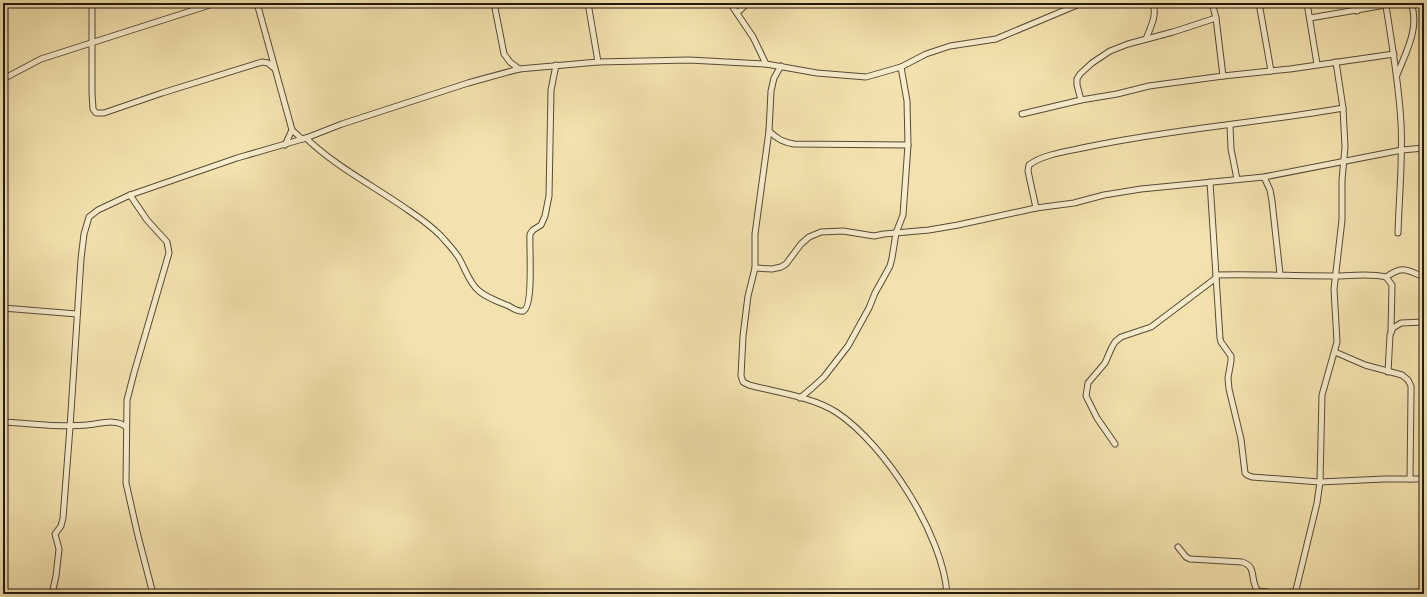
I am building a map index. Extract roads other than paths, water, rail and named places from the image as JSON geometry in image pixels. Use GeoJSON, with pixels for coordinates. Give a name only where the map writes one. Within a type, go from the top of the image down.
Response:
{"type":"FeatureCollection","features":[{"type":"Feature","properties":{"kind":"street"},"geometry":{"type":"LineString","coordinates":[[92,3],[93,109],[96,113],[104,113],[258,63],[265,62],[274,68]]}},
{"type":"Feature","properties":{"kind":"street"},"geometry":{"type":"LineString","coordinates":[[3,79],[41,60],[216,3]]}},
{"type":"Feature","properties":{"kind":"street"},"geometry":{"type":"LineString","coordinates":[[257,3],[292,130],[332,160],[426,223],[441,236],[458,256],[478,290],[484,295],[520,311],[524,311],[528,303],[530,234],[532,230],[543,222],[549,196],[551,90],[552,78],[556,65]]}},
{"type":"Feature","properties":{"kind":"street"},"geometry":{"type":"LineString","coordinates":[[494,3],[504,54],[518,69]]}},
{"type":"Feature","properties":{"kind":"street"},"geometry":{"type":"LineString","coordinates":[[588,3],[598,62]]}},
{"type":"Feature","properties":{"kind":"street"},"geometry":{"type":"LineString","coordinates":[[730,3],[753,37],[766,64]]}},
{"type":"Feature","properties":{"kind":"street"},"geometry":{"type":"LineString","coordinates":[[737,13],[748,3]]}},
{"type":"Feature","properties":{"kind":"street"},"geometry":{"type":"LineString","coordinates":[[52,594],[59,549],[55,534],[61,526],[63,518],[81,259],[87,222],[93,213],[130,195],[237,158],[304,139],[342,124],[460,85],[518,69],[598,62],[689,60],[766,64],[817,73],[866,77],[901,67],[926,54],[950,46],[996,39],[1082,3]]}},
{"type":"Feature","properties":{"kind":"street"},"geometry":{"type":"LineString","coordinates":[[1146,39],[1155,16],[1153,3]]}},
{"type":"Feature","properties":{"kind":"street"},"geometry":{"type":"LineString","coordinates":[[1212,3],[1216,18],[1222,76]]}},
{"type":"Feature","properties":{"kind":"street"},"geometry":{"type":"LineString","coordinates":[[1259,3],[1271,70]]}},
{"type":"Feature","properties":{"kind":"street"},"geometry":{"type":"LineString","coordinates":[[1307,3],[1317,64]]}},
{"type":"Feature","properties":{"kind":"street"},"geometry":{"type":"LineString","coordinates":[[1356,3],[1357,11]]}},
{"type":"Feature","properties":{"kind":"street"},"geometry":{"type":"LineString","coordinates":[[1310,18],[1397,3]]}},
{"type":"Feature","properties":{"kind":"street"},"geometry":{"type":"LineString","coordinates":[[1397,76],[1414,32],[1415,21],[1411,3]]}},
{"type":"Feature","properties":{"kind":"street"},"geometry":{"type":"LineString","coordinates":[[1386,6],[1397,76],[1401,122],[1402,150],[1398,233]]}},
{"type":"Feature","properties":{"kind":"street"},"geometry":{"type":"LineString","coordinates":[[1081,100],[1077,85],[1078,79],[1085,68],[1110,51],[1216,18]]}},
{"type":"Feature","properties":{"kind":"street"},"geometry":{"type":"LineString","coordinates":[[1022,114],[1149,86],[1271,70],[1290,69],[1394,54]]}},
{"type":"Feature","properties":{"kind":"street"},"geometry":{"type":"LineString","coordinates":[[1178,547],[1186,557],[1190,559],[1242,562],[1248,564],[1252,571],[1254,584],[1258,591],[1295,593],[1312,525],[1320,482],[1322,395],[1337,342],[1334,305],[1335,276],[1342,220],[1342,180],[1345,147],[1343,108],[1336,62]]}},
{"type":"Feature","properties":{"kind":"street"},"geometry":{"type":"LineString","coordinates":[[781,66],[772,83],[768,131],[755,234],[755,268],[748,296],[741,376],[743,382],[749,385],[821,404],[835,411],[855,426],[870,441],[889,464],[912,500],[929,531],[938,552],[945,576],[947,594]]}},
{"type":"Feature","properties":{"kind":"street"},"geometry":{"type":"LineString","coordinates":[[800,398],[824,377],[848,346],[890,266],[896,233],[903,215],[908,145],[907,101],[901,67]]}},
{"type":"Feature","properties":{"kind":"street"},"geometry":{"type":"LineString","coordinates":[[1036,208],[1028,171],[1029,165],[1056,154],[1108,143],[1343,108]]}},
{"type":"Feature","properties":{"kind":"street"},"geometry":{"type":"LineString","coordinates":[[1230,125],[1231,149],[1237,180]]}},
{"type":"Feature","properties":{"kind":"street"},"geometry":{"type":"LineString","coordinates":[[285,145],[292,130]]}},
{"type":"Feature","properties":{"kind":"street"},"geometry":{"type":"LineString","coordinates":[[768,131],[778,140],[785,143],[794,144],[908,145]]}},
{"type":"Feature","properties":{"kind":"street"},"geometry":{"type":"LineString","coordinates":[[755,268],[781,268],[786,264],[801,244],[809,237],[821,232],[843,231],[874,236],[920,232],[1036,208],[1074,203],[1104,195],[1141,189],[1264,177],[1402,150],[1424,148]]}},
{"type":"Feature","properties":{"kind":"street"},"geometry":{"type":"LineString","coordinates":[[1264,177],[1270,190],[1272,201],[1280,274]]}},
{"type":"Feature","properties":{"kind":"street"},"geometry":{"type":"LineString","coordinates":[[1210,182],[1220,338],[1221,342],[1231,356],[1232,361],[1228,378],[1229,389],[1241,439],[1246,475],[1252,477],[1320,482],[1424,479]]}},
{"type":"Feature","properties":{"kind":"street"},"geometry":{"type":"LineString","coordinates":[[130,195],[147,220],[167,242],[169,247],[169,253],[127,400],[126,471],[128,493],[153,594]]}},
{"type":"Feature","properties":{"kind":"street"},"geometry":{"type":"LineString","coordinates":[[1115,444],[1097,418],[1086,396],[1088,383],[1105,363],[1115,342],[1121,337],[1151,327],[1216,276],[1280,274],[1335,276],[1366,275],[1386,277],[1395,271],[1405,269],[1424,277]]}},
{"type":"Feature","properties":{"kind":"street"},"geometry":{"type":"LineString","coordinates":[[1386,277],[1392,285],[1388,372]]}},
{"type":"Feature","properties":{"kind":"street"},"geometry":{"type":"LineString","coordinates":[[3,308],[77,314]]}},
{"type":"Feature","properties":{"kind":"street"},"geometry":{"type":"LineString","coordinates":[[1391,331],[1397,324],[1424,322]]}},
{"type":"Feature","properties":{"kind":"street"},"geometry":{"type":"LineString","coordinates":[[1335,352],[1365,365],[1402,376],[1408,380],[1411,386],[1410,479]]}},
{"type":"Feature","properties":{"kind":"street"},"geometry":{"type":"LineString","coordinates":[[3,422],[70,427],[119,423],[126,427]]}}]}
